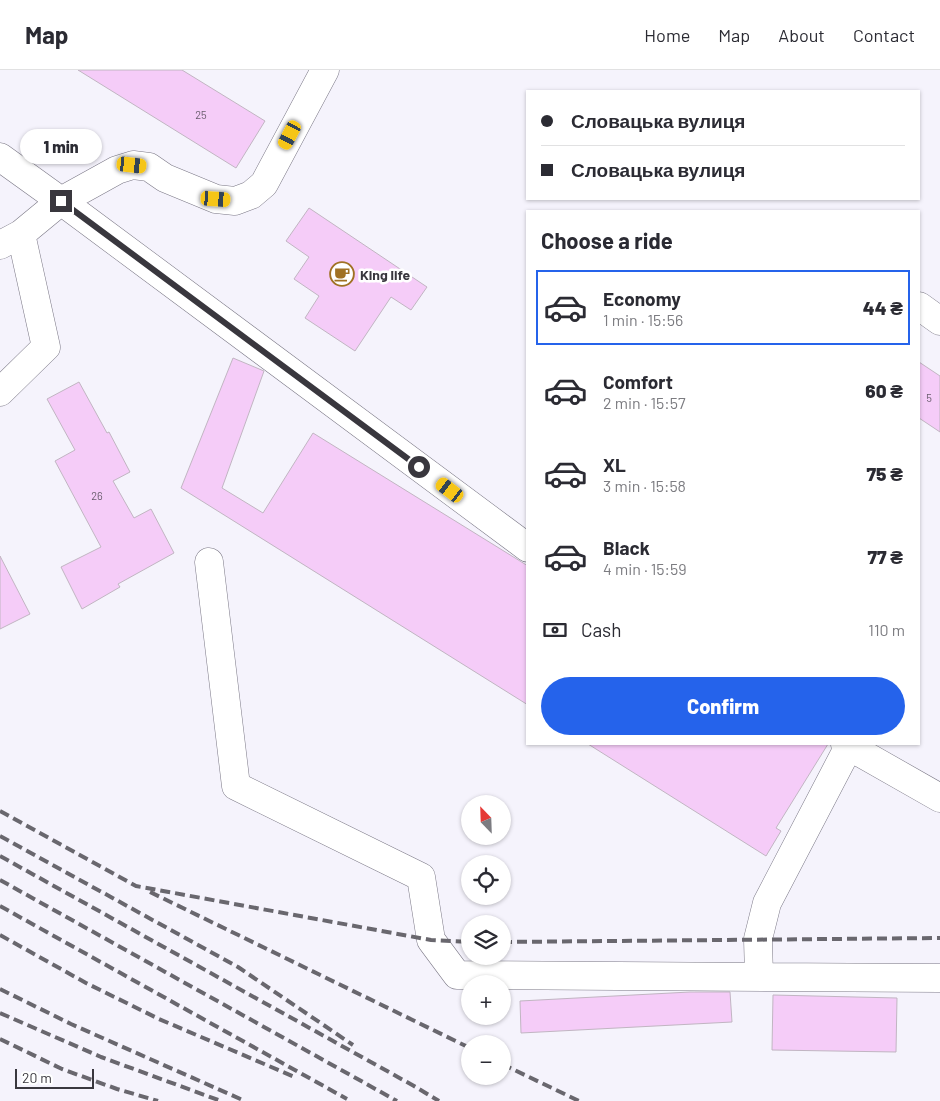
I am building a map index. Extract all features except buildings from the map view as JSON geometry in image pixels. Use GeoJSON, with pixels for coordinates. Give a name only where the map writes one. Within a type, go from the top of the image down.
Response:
{"type":"FeatureCollection","features":[{"type":"Feature","properties":{"kind":"street"},"geometry":{"type":"LineString","coordinates":[[0,392],[46,347],[11,240],[61,201],[118,170],[132,165],[148,167],[164,178],[216,199],[236,201],[251,196],[264,184],[325,70]]}},
{"type":"Feature","properties":{"kind":"street"},"geometry":{"type":"LineString","coordinates":[[0,158],[61,201],[526,547]]}},
{"type":"Feature","properties":{"kind":"street"},"geometry":{"type":"LineString","coordinates":[[920,307],[940,321]]}},
{"type":"Feature","properties":{"kind":"street"},"geometry":{"type":"LineString","coordinates":[[209,562],[236,786],[421,877],[431,940],[457,975],[940,978]]}},
{"type":"Feature","properties":{"kind":"street"},"geometry":{"type":"LineString","coordinates":[[759,977],[758,939],[768,903],[847,745],[940,798]]}},
{"type":"Feature","properties":{"kind":"railway"},"geometry":{"type":"LineString","coordinates":[[0,811],[136,886],[431,940],[461,942]]}},
{"type":"Feature","properties":{"kind":"railway"},"geometry":{"type":"LineString","coordinates":[[0,836],[238,967],[353,1045]]}},
{"type":"Feature","properties":{"kind":"railway"},"geometry":{"type":"LineString","coordinates":[[0,856],[439,1101]]}},
{"type":"Feature","properties":{"kind":"railway"},"geometry":{"type":"LineString","coordinates":[[0,880],[397,1101]]}},
{"type":"Feature","properties":{"kind":"railway"},"geometry":{"type":"LineString","coordinates":[[150,892],[461,1044]]}},
{"type":"Feature","properties":{"kind":"railway"},"geometry":{"type":"LineString","coordinates":[[0,906],[347,1099]]}},
{"type":"Feature","properties":{"kind":"railway"},"geometry":{"type":"LineString","coordinates":[[0,935],[86,983],[159,1019],[297,1078]]}},
{"type":"Feature","properties":{"kind":"railway"},"geometry":{"type":"LineString","coordinates":[[511,942],[940,938]]}},
{"type":"Feature","properties":{"kind":"railway"},"geometry":{"type":"LineString","coordinates":[[0,989],[71,1024],[245,1101]]}},
{"type":"Feature","properties":{"kind":"railway"},"geometry":{"type":"LineString","coordinates":[[0,1013],[101,1057],[221,1101]]}},
{"type":"Feature","properties":{"kind":"railway"},"geometry":{"type":"LineString","coordinates":[[0,1039],[62,1069],[117,1089],[158,1101]]}},
{"type":"Feature","properties":{"kind":"railway"},"geometry":{"type":"LineString","coordinates":[[511,1068],[579,1101]]}},
{"type":"Feature","properties":{"kind":"place","name":"King life"},"geometry":{"type":"Point","coordinates":[342,274]}},
{"type":"Feature","properties":{"kind":"route"},"geometry":{"type":"LineString","coordinates":[[61,201],[419,467]]}}]}
